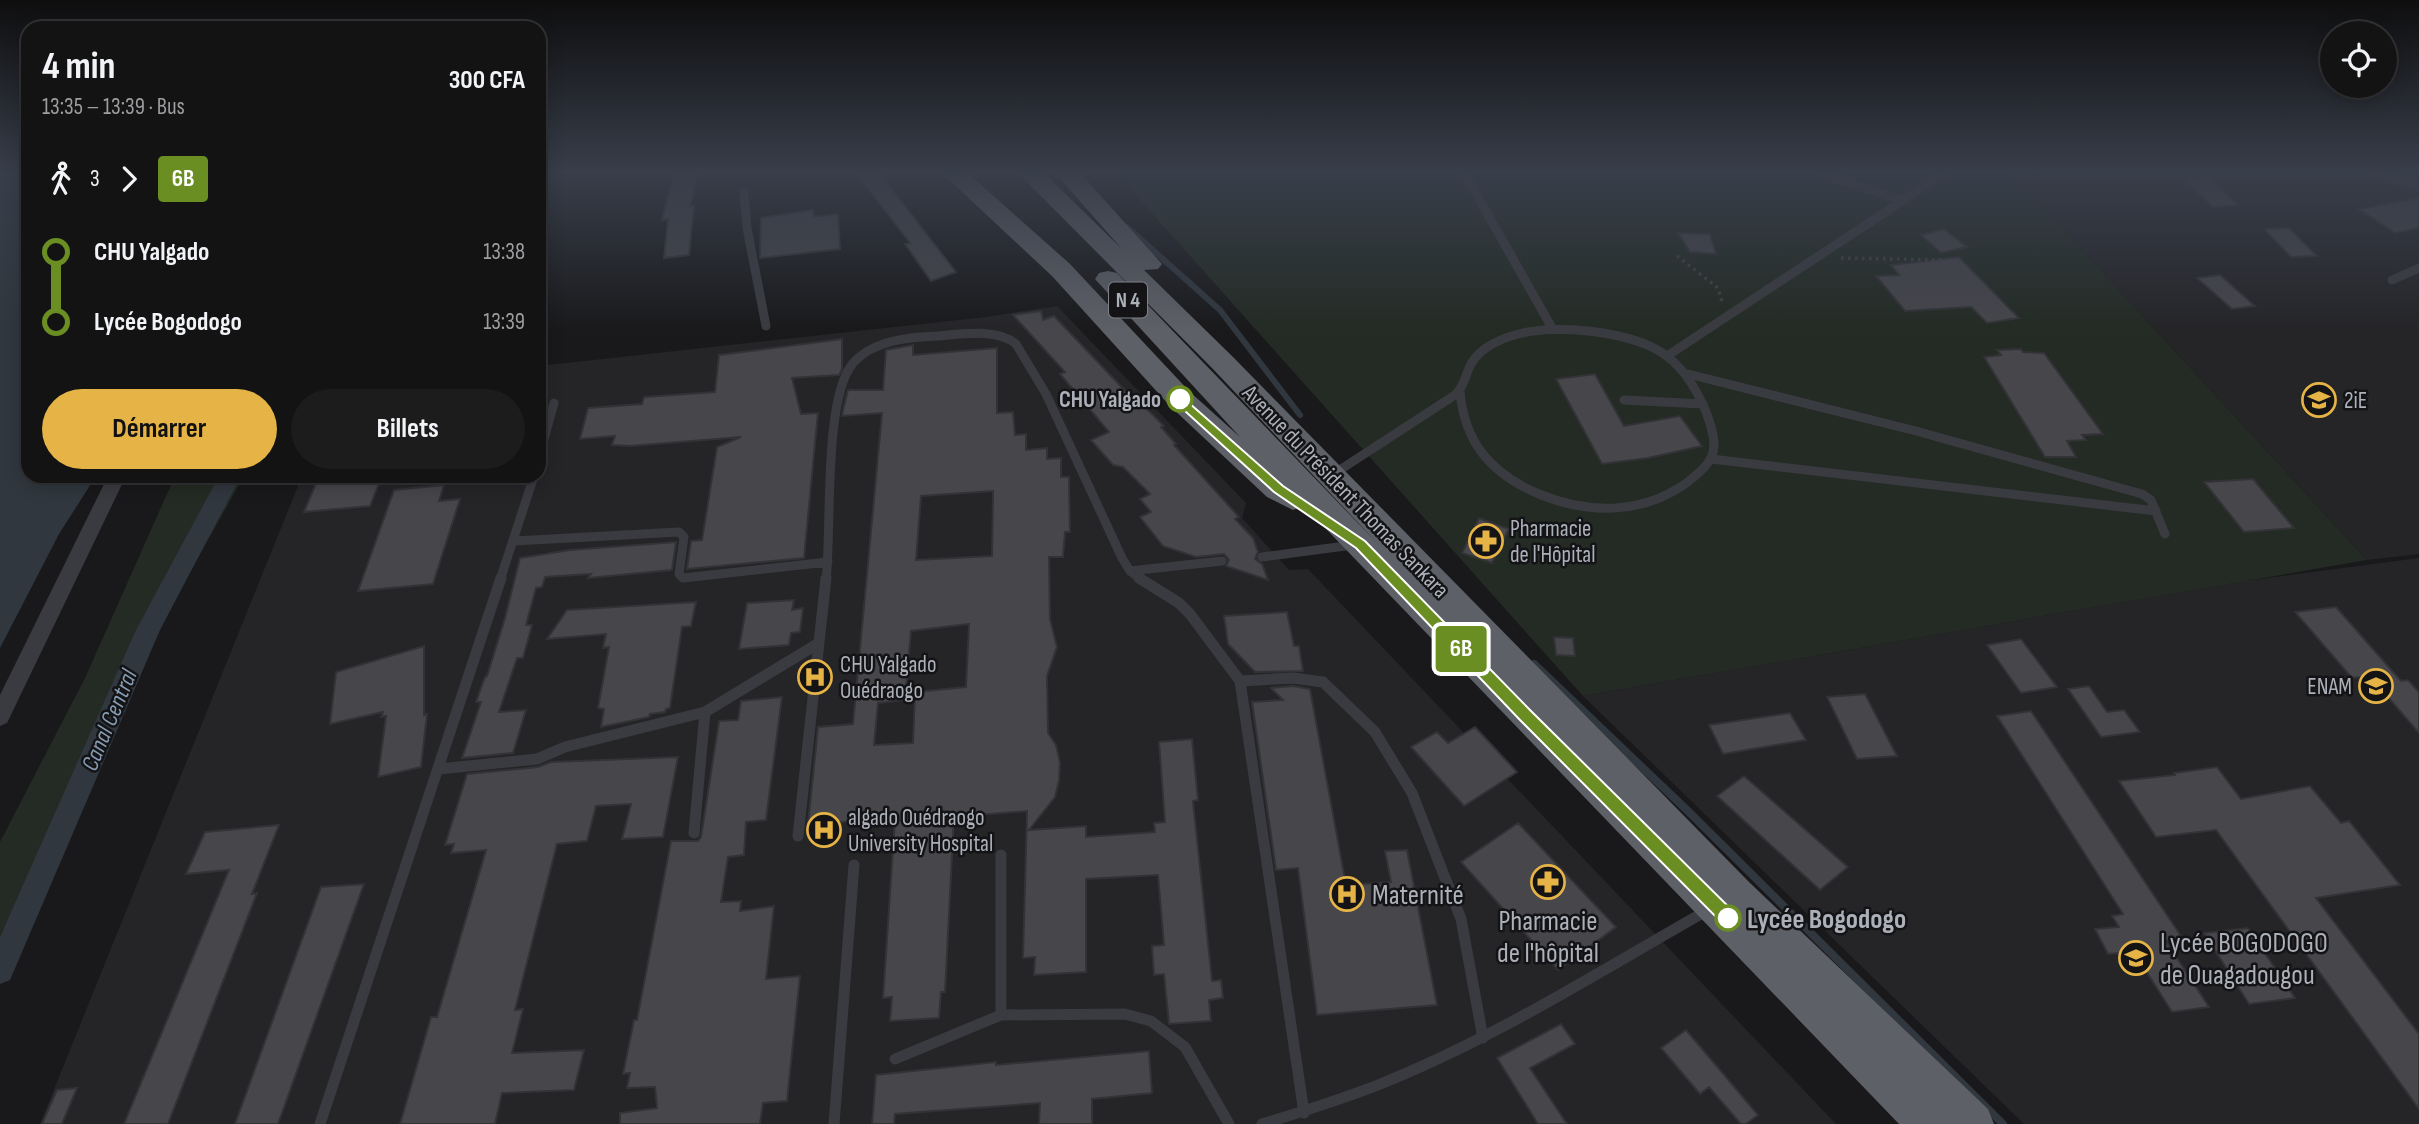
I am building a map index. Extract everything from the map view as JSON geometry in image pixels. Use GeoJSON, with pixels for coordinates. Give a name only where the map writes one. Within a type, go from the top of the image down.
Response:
{"type":"FeatureCollection","features":[{"type":"Feature","properties":{"kind":"highway"},"geometry":{"type":"LineString","coordinates":[[1013,226],[1061,270],[1180,399],[1249,462],[1279,489],[1361,544]]}},
{"type":"Feature","properties":{"kind":"highway"},"geometry":{"type":"LineString","coordinates":[[1041,226],[1210,369]]}},
{"type":"Feature","properties":{"kind":"highway","name":"N 4"},"geometry":{"type":"LineString","coordinates":[[1060,226],[1210,369]]}},
{"type":"Feature","properties":{"kind":"highway","name":"N 4"},"geometry":{"type":"LineString","coordinates":[[1079,226],[1210,369]]}},
{"type":"Feature","properties":{"kind":"highway"},"geometry":{"type":"LineString","coordinates":[[1116,226],[1146,260],[1210,369]]}},
{"type":"Feature","properties":{"kind":"highway","name":"Avenue du Président Thomas Sankara"},"geometry":{"type":"LineString","coordinates":[[1210,369],[1361,544],[1525,716],[1716,905],[1929,1124]]}},
{"type":"Feature","properties":{"kind":"highway","name":"Avenue du Président Thomas Sankara"},"geometry":{"type":"LineString","coordinates":[[1210,369],[1331,475],[1736,895],[1973,1124]]}},
{"type":"Feature","properties":{"kind":"street"},"geometry":{"type":"LineString","coordinates":[[0,717],[114,483]]}},
{"type":"Feature","properties":{"kind":"lane"},"geometry":{"type":"LineString","coordinates":[[748,226],[766,326]]}},
{"type":"Feature","properties":{"kind":"lane"},"geometry":{"type":"LineString","coordinates":[[1495,226],[1552,328]]}},
{"type":"Feature","properties":{"kind":"lane"},"geometry":{"type":"LineString","coordinates":[[1670,354],[1860,226]]}},
{"type":"Feature","properties":{"kind":"lane"},"geometry":{"type":"LineString","coordinates":[[2392,280],[2419,268]]}},
{"type":"Feature","properties":{"kind":"lane"},"geometry":{"type":"LineString","coordinates":[[1552,328],[1600,332],[1670,354],[1688,374],[1703,404],[1713,436],[1711,459],[1692,479],[1666,497],[1626,509],[1590,508],[1556,500],[1523,487],[1492,467],[1476,446],[1463,419],[1460,391],[1472,359],[1486,348],[1511,336],[1552,328]]}},
{"type":"Feature","properties":{"kind":"lane"},"geometry":{"type":"LineString","coordinates":[[798,836],[828,562],[836,390],[843,375],[869,350],[886,342],[907,337],[996,335],[1009,338],[1016,344],[1046,394],[1130,571],[1190,614],[1240,681],[1304,1114]]}},
{"type":"Feature","properties":{"kind":"lane"},"geometry":{"type":"LineString","coordinates":[[1688,374],[1850,412],[2018,456],[2142,494],[2151,500],[2165,534]]}},
{"type":"Feature","properties":{"kind":"lane"},"geometry":{"type":"LineString","coordinates":[[1331,475],[1460,391]]}},
{"type":"Feature","properties":{"kind":"lane"},"geometry":{"type":"LineString","coordinates":[[1624,400],[1703,404]]}},
{"type":"Feature","properties":{"kind":"lane"},"geometry":{"type":"LineString","coordinates":[[546,432],[554,403]]}},
{"type":"Feature","properties":{"kind":"lane"},"geometry":{"type":"LineString","coordinates":[[1711,459],[2156,511]]}},
{"type":"Feature","properties":{"kind":"lane"},"geometry":{"type":"LineString","coordinates":[[320,1124],[532,483]]}},
{"type":"Feature","properties":{"kind":"lane"},"geometry":{"type":"LineString","coordinates":[[514,541],[680,532],[684,537],[679,574],[683,578],[828,562]]}},
{"type":"Feature","properties":{"kind":"lane"},"geometry":{"type":"LineString","coordinates":[[1262,558],[1361,544]]}},
{"type":"Feature","properties":{"kind":"lane"},"geometry":{"type":"LineString","coordinates":[[1130,571],[1222,561]]}},
{"type":"Feature","properties":{"kind":"lane"},"geometry":{"type":"LineString","coordinates":[[439,769],[537,759],[565,747],[705,712],[819,643]]}},
{"type":"Feature","properties":{"kind":"lane"},"geometry":{"type":"LineString","coordinates":[[1240,681],[1293,678],[1323,682],[1375,732],[1412,793],[1461,919],[1483,1038]]}},
{"type":"Feature","properties":{"kind":"lane"},"geometry":{"type":"LineString","coordinates":[[694,833],[705,712]]}},
{"type":"Feature","properties":{"kind":"lane"},"geometry":{"type":"LineString","coordinates":[[1001,856],[1001,1015]]}},
{"type":"Feature","properties":{"kind":"lane"},"geometry":{"type":"LineString","coordinates":[[834,1124],[854,865]]}},
{"type":"Feature","properties":{"kind":"lane"},"geometry":{"type":"LineString","coordinates":[[1262,1124],[1304,1114],[1428,1065],[1483,1038],[1716,905]]}},
{"type":"Feature","properties":{"kind":"lane"},"geometry":{"type":"LineString","coordinates":[[895,1059],[1001,1015],[1125,1014],[1151,1021],[1185,1047],[1229,1124]]}},
{"type":"Feature","properties":{"kind":"path"},"geometry":{"type":"LineString","coordinates":[[1678,256],[1718,288],[1728,315]]}},
{"type":"Feature","properties":{"kind":"path"},"geometry":{"type":"LineString","coordinates":[[1816,256],[1869,260],[1946,260]]}},
{"type":"Feature","properties":{"kind":"shaded area"},"geometry":{"type":"Polygon","coordinates":[[[0,226],[21,226],[21,483],[92,483],[59,534],[0,648],[0,226]]]}},
{"type":"Feature","properties":{"kind":"shaded area"},"geometry":{"type":"Polygon","coordinates":[[[1164,226],[2060,226],[2367,560],[1583,696],[1164,226]]]}},
{"type":"Feature","properties":{"kind":"shaded area","name":"2iE"},"geometry":{"type":"Polygon","coordinates":[[[2060,226],[2419,226],[2419,554],[2367,560],[2060,226]]]}},
{"type":"Feature","properties":{"kind":"shaded area","name":"CHU Yalgado Ouédraogo"},"geometry":{"type":"Polygon","coordinates":[[[1057,306],[1246,503],[1242,518],[1289,570],[1308,569],[1836,1124],[40,1124],[299,483],[546,483],[546,365],[986,317],[1057,306]]]}},
{"type":"Feature","properties":{"kind":"shaded area"},"geometry":{"type":"Polygon","coordinates":[[[172,483],[240,483],[71,783],[0,937],[0,842],[85,678],[172,483]]]}},
{"type":"Feature","properties":{"kind":"shaded area","name":"Lycée BOGODOGO de Ouagadougou"},"geometry":{"type":"Polygon","coordinates":[[[2419,558],[2419,1124],[2024,1124],[1583,696],[2245,581],[2419,558]]]}},
{"type":"Feature","properties":{"kind":"building"},"geometry":{"type":"Polygon","coordinates":[[[667,226],[692,226],[689,255],[664,258],[667,226]]]}},
{"type":"Feature","properties":{"kind":"building"},"geometry":{"type":"Polygon","coordinates":[[[761,226],[839,226],[840,249],[760,258],[761,226]]]}},
{"type":"Feature","properties":{"kind":"building"},"geometry":{"type":"Polygon","coordinates":[[[897,226],[921,226],[956,272],[931,281],[905,244],[910,243],[897,226]]]}},
{"type":"Feature","properties":{"kind":"building"},"geometry":{"type":"Polygon","coordinates":[[[2385,226],[2419,226],[2419,228],[2395,233],[2385,226]]]}},
{"type":"Feature","properties":{"kind":"building"},"geometry":{"type":"Polygon","coordinates":[[[2289,228],[2317,256],[2291,257],[2264,229],[2289,228]]]}},
{"type":"Feature","properties":{"kind":"building"},"geometry":{"type":"Polygon","coordinates":[[[1944,229],[1967,247],[1941,253],[1921,235],[1944,229]]]}},
{"type":"Feature","properties":{"kind":"building"},"geometry":{"type":"Polygon","coordinates":[[[1678,233],[1710,234],[1716,254],[1690,252],[1678,233]]]}},
{"type":"Feature","properties":{"kind":"building"},"geometry":{"type":"Polygon","coordinates":[[[1959,257],[2019,318],[1987,323],[1971,307],[1905,311],[1876,276],[1899,275],[1891,265],[1959,257]]]}},
{"type":"Feature","properties":{"kind":"building"},"geometry":{"type":"Polygon","coordinates":[[[2220,275],[2255,306],[2232,309],[2197,278],[2220,275]]]}},
{"type":"Feature","properties":{"kind":"building"},"geometry":{"type":"Polygon","coordinates":[[[1041,311],[1043,320],[1054,316],[1134,400],[1137,399],[1164,426],[1161,427],[1176,444],[1174,445],[1239,517],[1235,519],[1253,538],[1258,552],[1255,559],[1262,564],[1268,580],[1226,566],[1229,560],[1224,554],[1196,557],[1163,546],[1140,517],[1151,512],[1140,499],[1150,494],[1123,467],[1113,465],[1091,440],[1109,432],[1060,374],[1065,372],[1013,315],[1041,311]]]}},
{"type":"Feature","properties":{"kind":"building"},"geometry":{"type":"Polygon","coordinates":[[[842,339],[842,369],[839,375],[792,378],[801,414],[818,413],[804,558],[687,569],[691,541],[702,540],[717,447],[741,437],[630,446],[612,445],[615,436],[580,439],[588,408],[642,404],[644,397],[715,392],[719,355],[842,339]]]}},
{"type":"Feature","properties":{"kind":"building"},"geometry":{"type":"Polygon","coordinates":[[[913,345],[913,355],[997,348],[997,413],[1013,412],[1015,435],[1026,434],[1026,450],[1047,448],[1047,459],[1061,458],[1061,477],[1069,477],[1070,532],[1065,532],[1063,557],[1049,557],[1050,619],[1057,647],[1047,676],[1048,733],[1056,745],[1060,763],[1059,780],[1055,797],[1029,830],[1086,826],[1086,837],[1155,832],[1154,823],[1165,822],[1159,742],[1192,739],[1198,800],[1193,801],[1212,981],[1221,980],[1223,998],[1209,1000],[1211,1021],[1169,1024],[1164,974],[1154,975],[1152,946],[1164,945],[1158,875],[1086,879],[1086,972],[1034,975],[1035,957],[1023,958],[1027,811],[954,817],[945,992],[941,992],[939,1018],[890,1021],[892,997],[883,998],[895,819],[808,824],[818,727],[853,724],[882,413],[842,416],[848,390],[883,390],[886,350],[913,345]],[[993,491],[921,496],[916,560],[992,556],[993,491]],[[969,624],[911,631],[905,700],[878,703],[874,745],[913,743],[915,692],[966,687],[969,624]]]}},
{"type":"Feature","properties":{"kind":"building"},"geometry":{"type":"Polygon","coordinates":[[[2021,349],[2023,352],[2044,353],[2103,434],[2082,435],[2086,440],[2067,441],[2076,457],[2045,457],[1984,357],[2001,355],[1997,350],[2021,349]]]}},
{"type":"Feature","properties":{"kind":"building"},"geometry":{"type":"Polygon","coordinates":[[[1595,374],[1624,426],[1680,416],[1702,446],[1648,458],[1602,464],[1556,379],[1595,374]]]}},
{"type":"Feature","properties":{"kind":"building"},"geometry":{"type":"Polygon","coordinates":[[[2253,479],[2294,528],[2244,532],[2204,482],[2253,479]]]}},
{"type":"Feature","properties":{"kind":"building"},"geometry":{"type":"Polygon","coordinates":[[[316,483],[379,483],[370,506],[304,512],[316,483]]]}},
{"type":"Feature","properties":{"kind":"building"},"geometry":{"type":"Polygon","coordinates":[[[444,485],[439,501],[460,499],[433,584],[358,591],[394,490],[444,485]]]}},
{"type":"Feature","properties":{"kind":"building","name":"Pharmacie de l'Hôpital"},"geometry":{"type":"Polygon","coordinates":[[[1479,518],[1509,529],[1492,563],[1462,553],[1479,518]]]}},
{"type":"Feature","properties":{"kind":"building"},"geometry":{"type":"Polygon","coordinates":[[[676,542],[672,570],[588,578],[591,574],[545,577],[542,587],[536,588],[526,625],[532,625],[523,658],[517,658],[499,712],[526,710],[513,753],[462,758],[481,702],[476,702],[505,618],[520,558],[570,550],[676,542]]]}},
{"type":"Feature","properties":{"kind":"building"},"geometry":{"type":"Polygon","coordinates":[[[794,600],[792,610],[803,608],[800,632],[791,633],[789,645],[739,649],[747,603],[794,600]]]}},
{"type":"Feature","properties":{"kind":"building"},"geometry":{"type":"Polygon","coordinates":[[[696,602],[691,626],[682,627],[670,708],[665,712],[650,714],[649,717],[601,727],[604,709],[598,708],[609,647],[603,648],[606,634],[547,639],[567,610],[696,602]]]}},
{"type":"Feature","properties":{"kind":"building"},"geometry":{"type":"Polygon","coordinates":[[[2336,607],[2401,681],[2408,680],[2419,692],[2419,733],[2370,676],[2352,678],[2295,612],[2336,607]]]}},
{"type":"Feature","properties":{"kind":"building"},"geometry":{"type":"Polygon","coordinates":[[[1287,612],[1294,646],[1299,646],[1303,671],[1255,672],[1228,644],[1224,616],[1287,612]]]}},
{"type":"Feature","properties":{"kind":"building"},"geometry":{"type":"Polygon","coordinates":[[[1554,637],[1573,638],[1575,656],[1556,655],[1554,637]]]}},
{"type":"Feature","properties":{"kind":"building"},"geometry":{"type":"Polygon","coordinates":[[[2021,639],[2057,687],[2021,693],[1987,645],[2021,639]]]}},
{"type":"Feature","properties":{"kind":"building"},"geometry":{"type":"Polygon","coordinates":[[[424,646],[424,715],[427,714],[421,767],[378,777],[386,716],[381,717],[383,712],[330,724],[336,672],[424,646]]]}},
{"type":"Feature","properties":{"kind":"building"},"geometry":{"type":"Polygon","coordinates":[[[1293,686],[1310,689],[1346,885],[1391,882],[1385,851],[1407,850],[1437,1005],[1317,1015],[1298,868],[1276,870],[1252,702],[1283,700],[1271,688],[1293,686]]]}},
{"type":"Feature","properties":{"kind":"building"},"geometry":{"type":"Polygon","coordinates":[[[2089,686],[2107,712],[2124,710],[2140,732],[2101,737],[2068,689],[2089,686]]]}},
{"type":"Feature","properties":{"kind":"building"},"geometry":{"type":"Polygon","coordinates":[[[1865,694],[1897,756],[1857,759],[1827,697],[1865,694]]]}},
{"type":"Feature","properties":{"kind":"building"},"geometry":{"type":"Polygon","coordinates":[[[782,697],[766,820],[746,822],[744,855],[728,857],[721,902],[741,901],[740,911],[774,906],[766,979],[800,976],[787,1101],[763,1103],[760,1124],[620,1124],[620,1113],[657,1108],[655,1087],[627,1088],[630,1073],[623,1074],[634,1020],[637,1020],[671,841],[698,841],[701,837],[719,721],[738,720],[741,701],[782,697]]]}},
{"type":"Feature","properties":{"kind":"building"},"geometry":{"type":"Polygon","coordinates":[[[2031,711],[2183,939],[2166,941],[2209,1007],[2172,1012],[2134,952],[2108,954],[2095,929],[2119,927],[2112,916],[2123,914],[1997,716],[2031,711]]]}},
{"type":"Feature","properties":{"kind":"building"},"geometry":{"type":"Polygon","coordinates":[[[1790,713],[1806,740],[1723,754],[1709,725],[1790,713]]]}},
{"type":"Feature","properties":{"kind":"building"},"geometry":{"type":"Polygon","coordinates":[[[1475,727],[1517,772],[1464,806],[1411,747],[1437,732],[1448,743],[1475,727]]]}},
{"type":"Feature","properties":{"kind":"building"},"geometry":{"type":"Polygon","coordinates":[[[678,757],[663,837],[622,839],[631,804],[596,806],[587,841],[557,844],[515,1010],[523,1009],[512,1053],[584,1050],[574,1090],[502,1093],[495,1124],[400,1124],[431,1017],[437,1017],[486,850],[451,853],[454,844],[445,845],[467,774],[538,767],[551,762],[678,757]]]}},
{"type":"Feature","properties":{"kind":"building"},"geometry":{"type":"Polygon","coordinates":[[[2217,767],[2241,799],[2310,786],[2341,823],[2349,821],[2400,885],[2316,898],[2419,1034],[2419,1109],[2216,830],[2156,837],[2119,781],[2217,767]]]}},
{"type":"Feature","properties":{"kind":"building"},"geometry":{"type":"Polygon","coordinates":[[[1744,776],[1848,867],[1820,890],[1717,796],[1744,776]]]}},
{"type":"Feature","properties":{"kind":"building"},"geometry":{"type":"Polygon","coordinates":[[[1518,823],[1616,927],[1558,970],[1461,862],[1518,823]]]}},
{"type":"Feature","properties":{"kind":"building"},"geometry":{"type":"Polygon","coordinates":[[[279,825],[252,894],[257,893],[168,1124],[124,1124],[229,870],[186,874],[205,832],[279,825]]]}},
{"type":"Feature","properties":{"kind":"building"},"geometry":{"type":"Polygon","coordinates":[[[364,884],[278,1124],[235,1124],[321,887],[364,884]]]}},
{"type":"Feature","properties":{"kind":"building"},"geometry":{"type":"Polygon","coordinates":[[[2248,928],[2295,998],[2249,1004],[2204,933],[2248,928]]]}},
{"type":"Feature","properties":{"kind":"building"},"geometry":{"type":"Polygon","coordinates":[[[1561,1024],[1575,1044],[1530,1068],[1567,1124],[1538,1124],[1497,1058],[1561,1024]]]}},
{"type":"Feature","properties":{"kind":"building"},"geometry":{"type":"Polygon","coordinates":[[[1686,1030],[1758,1115],[1746,1124],[1741,1124],[1709,1087],[1700,1094],[1661,1048],[1686,1030]]]}},
{"type":"Feature","properties":{"kind":"building"},"geometry":{"type":"Polygon","coordinates":[[[1149,1051],[1152,1093],[1092,1099],[1092,1124],[1039,1124],[1040,1103],[895,1114],[894,1124],[872,1124],[876,1075],[996,1062],[996,1065],[1149,1051]]]}},
{"type":"Feature","properties":{"kind":"building"},"geometry":{"type":"Polygon","coordinates":[[[77,1088],[62,1124],[42,1124],[57,1090],[77,1088]]]}},
{"type":"Feature","properties":{"kind":"waterway"},"geometry":{"type":"LineString","coordinates":[[1127,227],[1220,310],[1300,415]]}},
{"type":"Feature","properties":{"kind":"waterway","name":"Canal Central"},"geometry":{"type":"LineString","coordinates":[[0,970],[148,630],[226,483]]}},
{"type":"Feature","properties":{"kind":"waterway"},"geometry":{"type":"LineString","coordinates":[[1534,664],[1690,813],[2003,1124]]}},
{"type":"Feature","properties":{"kind":"bus line","name":"6B"},"geometry":{"type":"LineString","coordinates":[[1180,399],[1279,489],[1361,544],[1525,716],[1728,918]]}},
{"type":"Feature","properties":{"kind":"place","name":"CHU Yalgado"},"geometry":{"type":"Point","coordinates":[1180,399]}},
{"type":"Feature","properties":{"kind":"place","name":"2iE"},"geometry":{"type":"Point","coordinates":[2319,400]}},
{"type":"Feature","properties":{"kind":"place","name":"Pharmacie de l'Hôpital"},"geometry":{"type":"Point","coordinates":[1486,541]}},
{"type":"Feature","properties":{"kind":"place","name":"CHU Yalgado Ouédraogo"},"geometry":{"type":"Point","coordinates":[815,677]}},
{"type":"Feature","properties":{"kind":"place","name":"ENAM"},"geometry":{"type":"Point","coordinates":[2376,686]}},
{"type":"Feature","properties":{"kind":"place","name":"algado Ouédraogo University Hospital"},"geometry":{"type":"Point","coordinates":[824,830]}},
{"type":"Feature","properties":{"kind":"place","name":"Pharmacie de l'hôpital"},"geometry":{"type":"Point","coordinates":[1548,882]}},
{"type":"Feature","properties":{"kind":"place","name":"Maternité"},"geometry":{"type":"Point","coordinates":[1347,894]}},
{"type":"Feature","properties":{"kind":"place","name":"Lycée Bogodogo"},"geometry":{"type":"Point","coordinates":[1728,918]}},
{"type":"Feature","properties":{"kind":"place","name":"Lycée BOGODOGO de Ouagadougou"},"geometry":{"type":"Point","coordinates":[2136,958]}}]}
